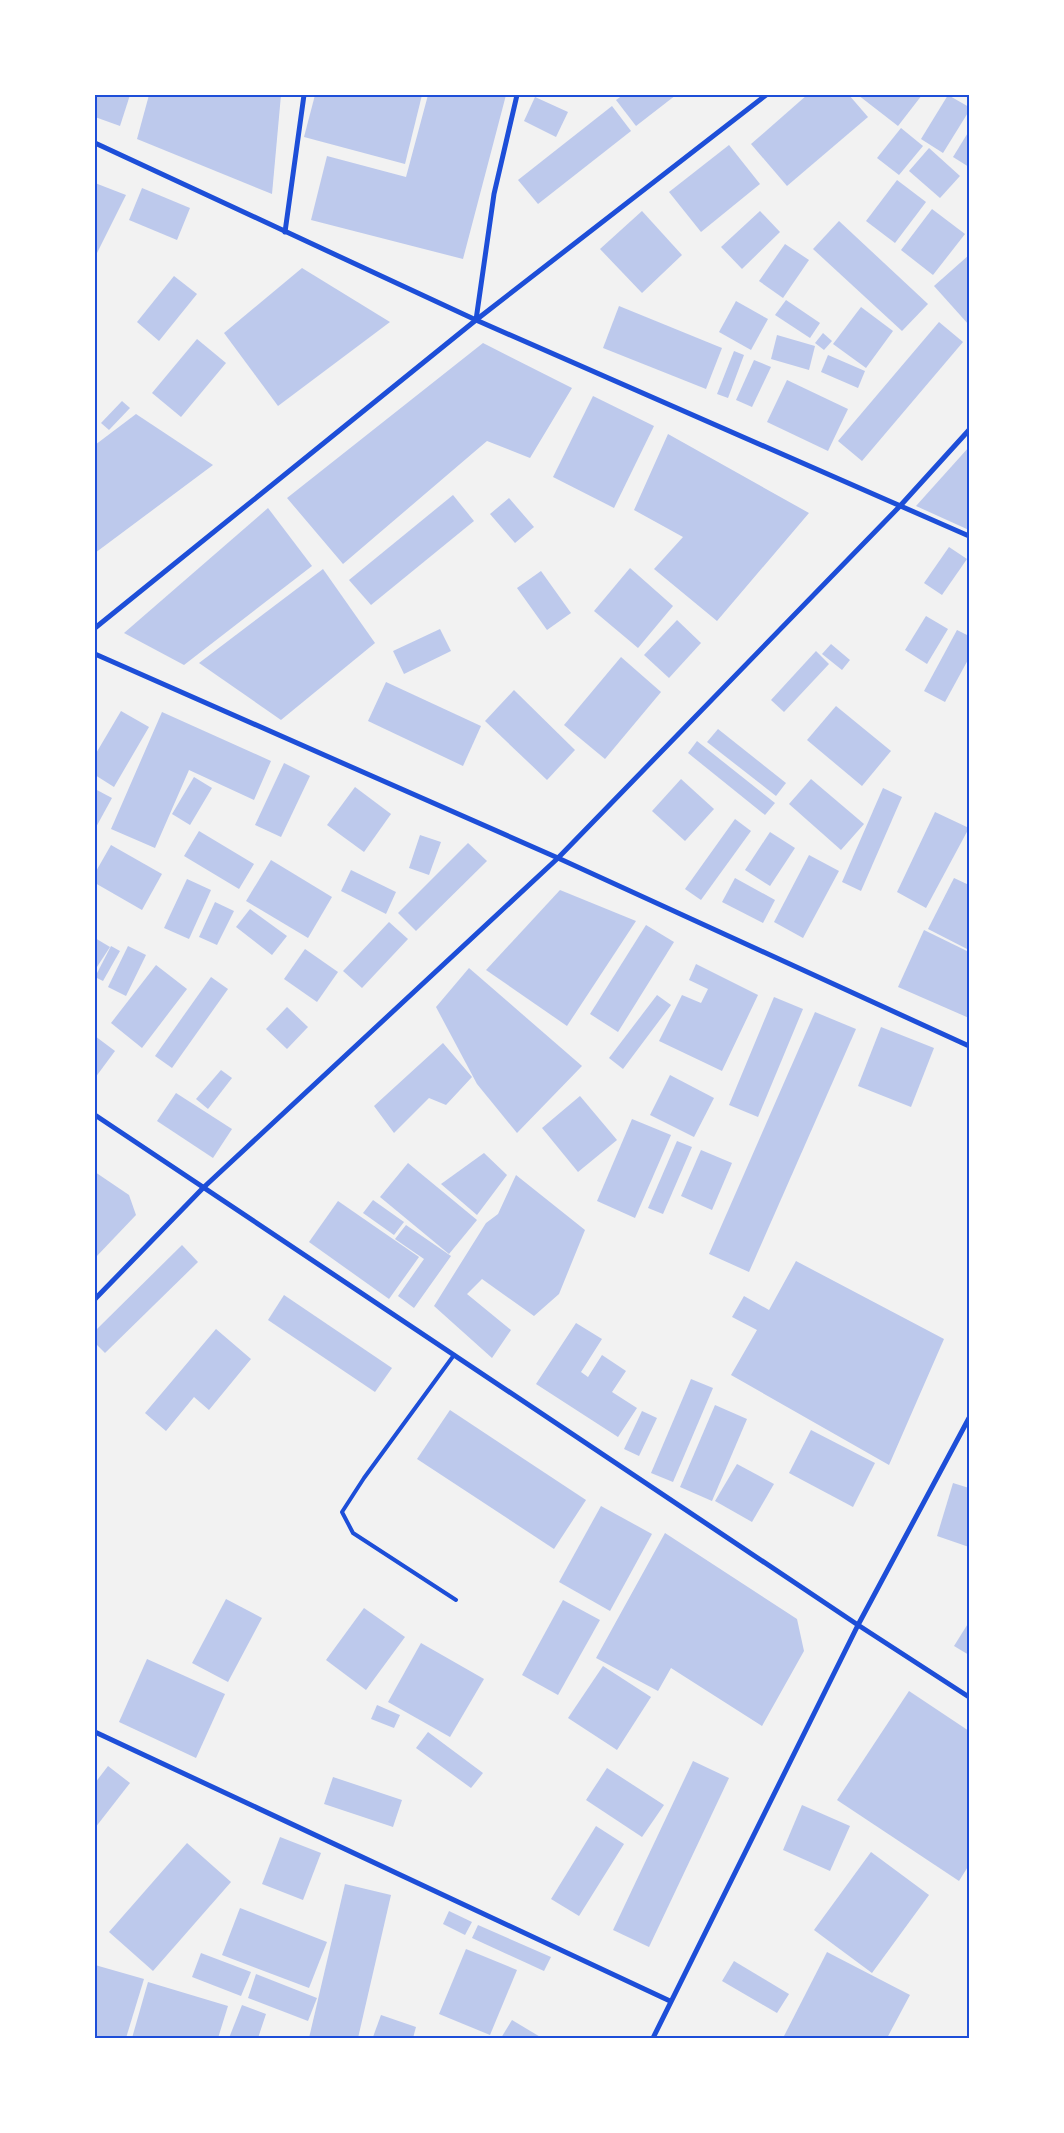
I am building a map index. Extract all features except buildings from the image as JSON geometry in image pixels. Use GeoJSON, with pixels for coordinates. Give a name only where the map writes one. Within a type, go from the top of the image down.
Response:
{"type":"FeatureCollection","features":[{"type":"Feature","properties":{"kind":"street"},"geometry":{"type":"LineString","coordinates":[[285,232],[304,95]]}},
{"type":"Feature","properties":{"kind":"street"},"geometry":{"type":"LineString","coordinates":[[476,320],[494,194],[517,95]]}},
{"type":"Feature","properties":{"kind":"street"},"geometry":{"type":"LineString","coordinates":[[95,628],[476,320],[766,95]]}},
{"type":"Feature","properties":{"kind":"street"},"geometry":{"type":"LineString","coordinates":[[95,143],[476,320],[969,536]]}},
{"type":"Feature","properties":{"kind":"street"},"geometry":{"type":"LineString","coordinates":[[95,1299],[204,1188],[558,858],[900,506],[969,430]]}},
{"type":"Feature","properties":{"kind":"street"},"geometry":{"type":"LineString","coordinates":[[95,654],[558,858],[969,1046]]}},
{"type":"Feature","properties":{"kind":"street"},"geometry":{"type":"LineString","coordinates":[[95,1115],[858,1625],[969,1697]]}},
{"type":"Feature","properties":{"kind":"street"},"geometry":{"type":"LineString","coordinates":[[653,2038],[670,2000],[858,1625],[969,1418]]}},
{"type":"Feature","properties":{"kind":"street"},"geometry":{"type":"LineString","coordinates":[[95,1732],[670,2000]]}},
{"type":"Feature","properties":{"kind":"lane"},"geometry":{"type":"LineString","coordinates":[[454,1355],[364,1478],[342,1512],[353,1533],[456,1600]]}}]}
